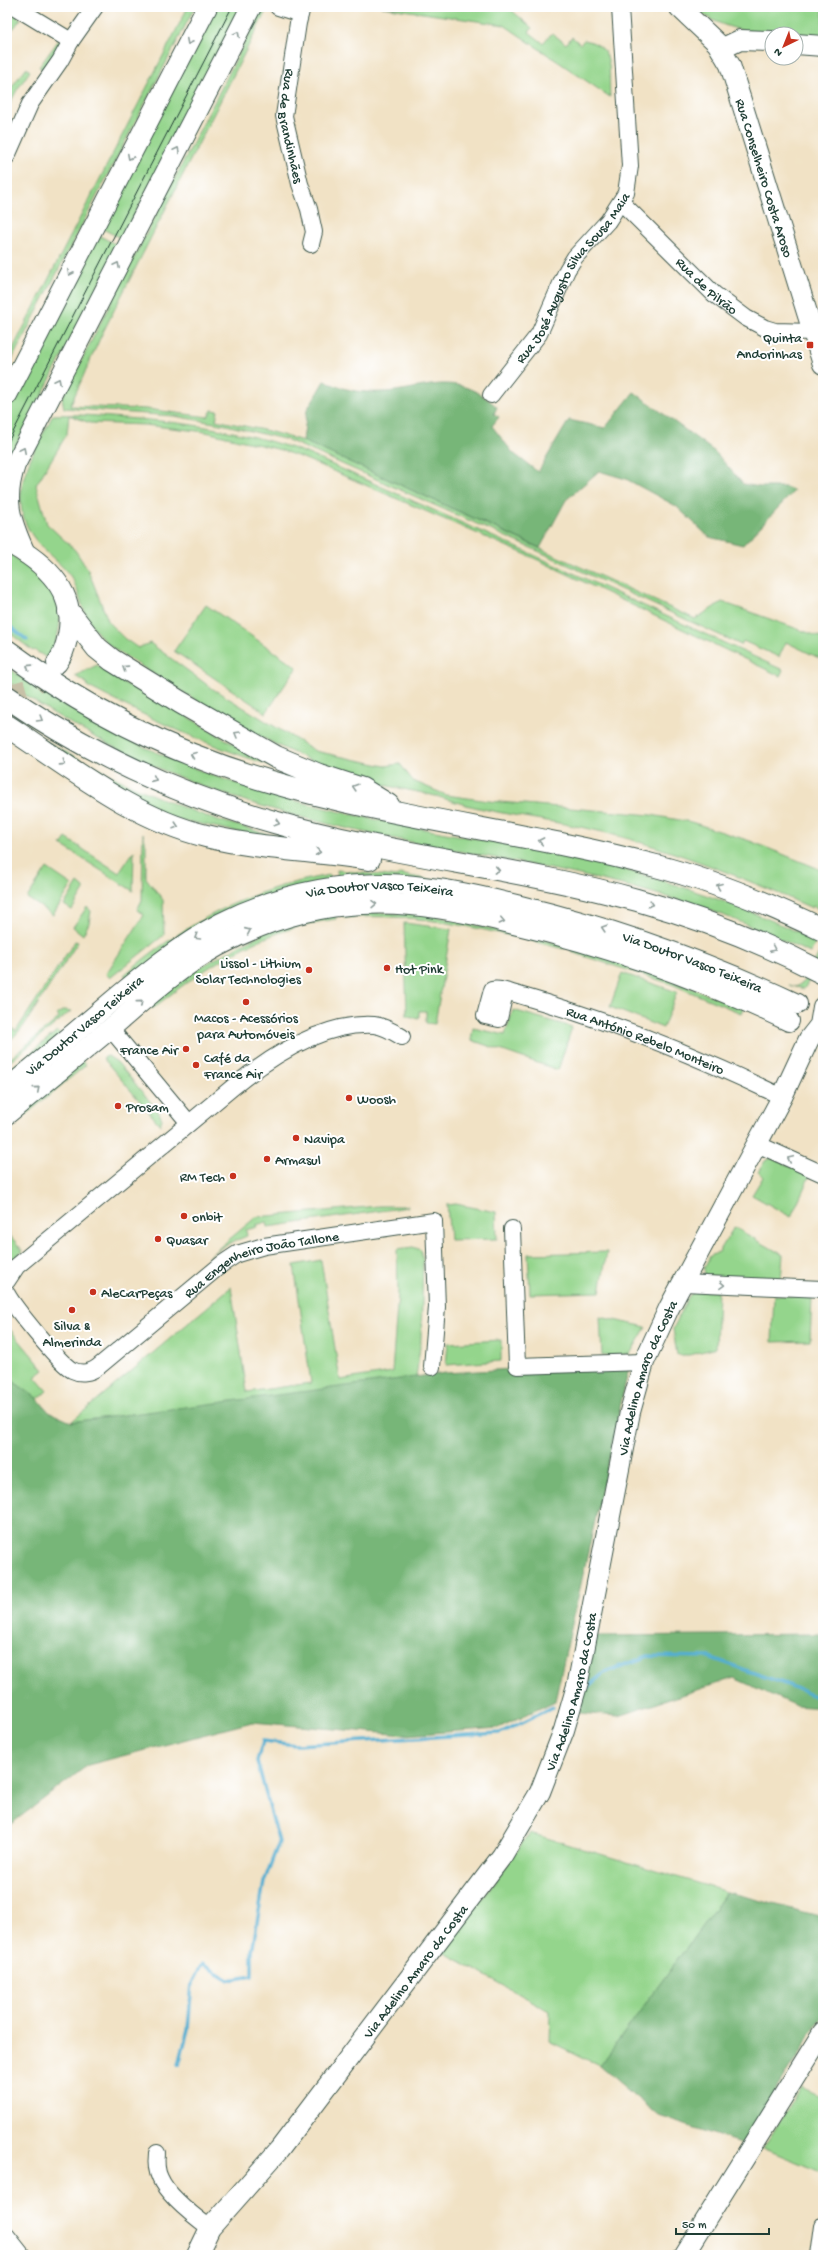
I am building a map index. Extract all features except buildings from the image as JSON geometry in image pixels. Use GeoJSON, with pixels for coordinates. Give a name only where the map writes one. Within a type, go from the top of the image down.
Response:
{"type":"FeatureCollection","features":[{"type":"Feature","properties":{"kind":"highway"},"geometry":{"type":"LineString","coordinates":[[69,612],[97,648],[112,660],[180,702],[276,757],[319,775],[362,789],[401,813]]}},
{"type":"Feature","properties":{"kind":"highway"},"geometry":{"type":"LineString","coordinates":[[7,651],[80,700],[128,725],[182,750],[269,782],[346,802],[609,854],[658,866],[755,900],[823,930]]}},
{"type":"Feature","properties":{"kind":"highway"},"geometry":{"type":"LineString","coordinates":[[7,697],[66,734],[102,754],[196,797],[300,829],[566,883],[644,902],[729,930],[814,968]]}},
{"type":"Feature","properties":{"kind":"highway"},"geometry":{"type":"LineString","coordinates":[[7,726],[123,802],[169,824],[205,836],[242,843],[377,860],[459,862]]}},
{"type":"Feature","properties":{"kind":"main road"},"geometry":{"type":"LineString","coordinates":[[7,395],[207,7]]}},
{"type":"Feature","properties":{"kind":"main road"},"geometry":{"type":"LineString","coordinates":[[25,552],[9,512],[9,482],[15,465],[251,7]]}},
{"type":"Feature","properties":{"kind":"main road","name":"Rua Conselheiro Costa Aroso"},"geometry":{"type":"LineString","coordinates":[[680,7],[721,49],[735,82],[817,339],[823,364]]}},
{"type":"Feature","properties":{"kind":"main road"},"geometry":{"type":"LineString","coordinates":[[721,49],[740,40],[764,41]]}},
{"type":"Feature","properties":{"kind":"main road"},"geometry":{"type":"LineString","coordinates":[[804,45],[823,46]]}},
{"type":"Feature","properties":{"kind":"main road"},"geometry":{"type":"LineString","coordinates":[[7,542],[25,552],[50,572],[60,585],[66,597],[69,612],[66,643],[57,663]]}},
{"type":"Feature","properties":{"kind":"main road","name":"Via Doutor Vasco Teixeira"},"geometry":{"type":"LineString","coordinates":[[7,1114],[104,1021],[169,955],[203,933],[233,917],[270,902],[318,890],[386,884],[470,895],[576,920],[682,954],[808,1013]]}},
{"type":"Feature","properties":{"kind":"main road","name":"Via Adelino Amaro da Costa"},"geometry":{"type":"LineString","coordinates":[[197,2255],[210,2228],[279,2150],[502,1856],[540,1792],[564,1730],[578,1682],[632,1399],[644,1362],[683,1283],[782,1097],[801,1055],[808,1013]]}},
{"type":"Feature","properties":{"kind":"main road","name":"Via Doutor Vasco Teixeira"},"geometry":{"type":"LineString","coordinates":[[7,1089],[104,1021]]}},
{"type":"Feature","properties":{"kind":"main road"},"geometry":{"type":"LineString","coordinates":[[684,2255],[823,2032]]}},
{"type":"Feature","properties":{"kind":"street"},"geometry":{"type":"LineString","coordinates":[[15,7],[71,41]]}},
{"type":"Feature","properties":{"kind":"street"},"geometry":{"type":"LineString","coordinates":[[7,156],[30,104],[95,7]]}},
{"type":"Feature","properties":{"kind":"street"},"geometry":{"type":"LineString","coordinates":[[278,7],[301,11]]}},
{"type":"Feature","properties":{"kind":"street","name":"Rua José Augusto Silva Sousa Maia"},"geometry":{"type":"LineString","coordinates":[[491,395],[539,334],[566,270],[621,202],[626,193],[630,166],[620,7]]}},
{"type":"Feature","properties":{"kind":"street","name":"Rua de Brandinhães"},"geometry":{"type":"LineString","coordinates":[[301,11],[284,116],[300,184],[310,209],[314,232],[311,244]]}},
{"type":"Feature","properties":{"kind":"street","name":"Rua de Pilrão"},"geometry":{"type":"LineString","coordinates":[[621,202],[714,294],[746,318],[765,328],[775,331],[817,339]]}},
{"type":"Feature","properties":{"kind":"street","name":"Rua António Rebelo Monteiro"},"geometry":{"type":"LineString","coordinates":[[505,992],[563,1008],[610,1024],[705,1061],[782,1097]]}},
{"type":"Feature","properties":{"kind":"street"},"geometry":{"type":"LineString","coordinates":[[104,1021],[189,1123]]}},
{"type":"Feature","properties":{"kind":"street"},"geometry":{"type":"LineString","coordinates":[[7,1281],[17,1266],[189,1123],[261,1066],[299,1045],[322,1035],[343,1029],[376,1025],[390,1030],[402,1037]]}},
{"type":"Feature","properties":{"kind":"street"},"geometry":{"type":"LineString","coordinates":[[757,1144],[823,1174]]}},
{"type":"Feature","properties":{"kind":"street","name":"Rua Engenheiro João Tallone"},"geometry":{"type":"LineString","coordinates":[[7,1294],[64,1364],[76,1372],[88,1372],[98,1367],[212,1272],[237,1254],[264,1246],[434,1221],[437,1307],[432,1367]]}},
{"type":"Feature","properties":{"kind":"street"},"geometry":{"type":"LineString","coordinates":[[512,1229],[517,1366],[644,1362]]}},
{"type":"Feature","properties":{"kind":"street"},"geometry":{"type":"LineString","coordinates":[[683,1283],[823,1289]]}},
{"type":"Feature","properties":{"kind":"street"},"geometry":{"type":"LineString","coordinates":[[157,2153],[156,2166],[160,2179],[194,2217],[210,2228]]}},
{"type":"Feature","properties":{"kind":"street"},"geometry":{"type":"LineString","coordinates":[[819,2255],[823,2225]]}},
{"type":"Feature","properties":{"kind":"street"},"geometry":{"type":"LineString","coordinates":[[7,2236],[22,2255]]}},
{"type":"Feature","properties":{"kind":"green space"},"geometry":{"type":"Polygon","coordinates":[[[188,7],[195,7],[7,369],[7,360],[188,7]]]}},
{"type":"Feature","properties":{"kind":"green space"},"geometry":{"type":"Polygon","coordinates":[[[215,7],[242,7],[122,239],[101,228],[215,7]]]}},
{"type":"Feature","properties":{"kind":"green space"},"geometry":{"type":"Polygon","coordinates":[[[263,7],[267,9],[101,336],[70,406],[146,409],[208,417],[212,410],[218,411],[216,420],[268,431],[303,441],[695,619],[722,602],[823,638],[823,654],[819,658],[786,642],[779,657],[743,641],[741,645],[538,551],[288,440],[226,425],[174,416],[64,408],[62,398],[263,7]]]}},
{"type":"Feature","properties":{"kind":"green space"},"geometry":{"type":"Polygon","coordinates":[[[382,7],[508,7],[532,28],[529,32],[543,43],[552,33],[566,44],[572,37],[580,44],[584,40],[594,43],[601,48],[606,54],[608,61],[610,97],[504,25],[382,7]]]}},
{"type":"Feature","properties":{"kind":"green space"},"geometry":{"type":"Polygon","coordinates":[[[693,7],[823,7],[823,40],[804,38],[804,26],[764,26],[764,33],[755,32],[729,27],[704,15],[693,7]]]}},
{"type":"Feature","properties":{"kind":"green space"},"geometry":{"type":"Polygon","coordinates":[[[7,10],[21,19],[13,29],[7,24],[7,10]]]}},
{"type":"Feature","properties":{"kind":"green space"},"geometry":{"type":"Polygon","coordinates":[[[58,41],[64,45],[48,73],[39,67],[58,41]]]}},
{"type":"Feature","properties":{"kind":"green space"},"geometry":{"type":"Polygon","coordinates":[[[26,68],[30,71],[17,90],[7,109],[7,93],[26,68]]]}},
{"type":"Feature","properties":{"kind":"green space"},"geometry":{"type":"Polygon","coordinates":[[[98,235],[119,246],[7,463],[7,411],[98,235]]]}},
{"type":"Feature","properties":{"kind":"green space"},"geometry":{"type":"Polygon","coordinates":[[[324,381],[346,389],[363,392],[388,392],[435,384],[450,384],[464,387],[480,394],[497,407],[494,414],[499,417],[492,426],[513,453],[538,472],[569,420],[605,428],[634,392],[715,452],[743,484],[760,487],[786,487],[794,491],[743,545],[709,537],[676,506],[626,479],[599,471],[566,500],[540,548],[303,441],[307,410],[324,381]]]}},
{"type":"Feature","properties":{"kind":"green space"},"geometry":{"type":"Polygon","coordinates":[[[53,415],[69,415],[67,434],[36,485],[47,524],[75,550],[88,570],[109,623],[125,639],[138,648],[150,643],[213,689],[315,751],[385,766],[400,764],[413,781],[446,795],[489,801],[651,815],[691,822],[750,841],[817,868],[823,873],[823,911],[813,906],[812,908],[761,886],[683,856],[630,839],[584,828],[486,810],[357,778],[324,766],[293,752],[232,721],[172,686],[114,649],[94,629],[88,619],[71,577],[64,568],[39,544],[28,528],[22,512],[21,495],[29,463],[53,415]]]}},
{"type":"Feature","properties":{"kind":"green space"},"geometry":{"type":"Polygon","coordinates":[[[69,415],[97,416],[193,425],[239,433],[284,445],[306,453],[536,556],[783,670],[780,676],[536,559],[303,458],[277,449],[206,432],[145,425],[90,423],[69,415]]]}},
{"type":"Feature","properties":{"kind":"green space"},"geometry":{"type":"Polygon","coordinates":[[[7,552],[35,573],[46,584],[54,596],[59,609],[60,624],[56,640],[47,658],[34,650],[33,651],[7,631],[7,552]]]}},
{"type":"Feature","properties":{"kind":"green space"},"geometry":{"type":"Polygon","coordinates":[[[206,605],[297,667],[266,713],[174,651],[206,605]]]}},
{"type":"Feature","properties":{"kind":"green space"},"geometry":{"type":"Polygon","coordinates":[[[97,665],[116,679],[171,707],[269,765],[222,749],[131,709],[87,686],[88,684],[75,676],[97,665]]]}},
{"type":"Feature","properties":{"kind":"green space"},"geometry":{"type":"Polygon","coordinates":[[[7,667],[74,710],[109,730],[182,764],[220,778],[296,801],[336,811],[574,858],[640,874],[717,899],[768,919],[817,941],[810,953],[724,916],[671,898],[570,873],[366,833],[315,821],[231,796],[197,784],[131,756],[68,722],[7,683],[7,667]]]}},
{"type":"Feature","properties":{"kind":"green space"},"geometry":{"type":"Polygon","coordinates":[[[41,738],[79,759],[157,797],[208,817],[275,837],[285,842],[163,816],[41,738]]]}},
{"type":"Feature","properties":{"kind":"green space"},"geometry":{"type":"Polygon","coordinates":[[[143,833],[146,845],[146,878],[163,900],[164,935],[110,978],[106,974],[144,915],[137,910],[142,900],[143,833]]]}},
{"type":"Feature","properties":{"kind":"green space"},"geometry":{"type":"Polygon","coordinates":[[[66,838],[119,873],[134,851],[133,891],[61,845],[66,838]]]}},
{"type":"Feature","properties":{"kind":"green space"},"geometry":{"type":"Polygon","coordinates":[[[47,868],[72,885],[53,915],[27,898],[47,868]]]}},
{"type":"Feature","properties":{"kind":"green space"},"geometry":{"type":"Polygon","coordinates":[[[337,870],[397,877],[399,874],[453,884],[338,880],[337,870]]]}},
{"type":"Feature","properties":{"kind":"green space"},"geometry":{"type":"Polygon","coordinates":[[[330,875],[331,881],[128,979],[124,975],[171,939],[220,910],[273,889],[330,875]]]}},
{"type":"Feature","properties":{"kind":"green space"},"geometry":{"type":"Polygon","coordinates":[[[78,883],[84,888],[84,890],[72,910],[64,905],[78,883]]]}},
{"type":"Feature","properties":{"kind":"green space"},"geometry":{"type":"Polygon","coordinates":[[[87,907],[91,911],[89,923],[83,935],[73,927],[87,907]]]}},
{"type":"Feature","properties":{"kind":"green space"},"geometry":{"type":"Polygon","coordinates":[[[343,913],[426,914],[565,945],[564,949],[482,929],[427,920],[400,917],[344,918],[343,913]]]}},
{"type":"Feature","properties":{"kind":"green space"},"geometry":{"type":"Polygon","coordinates":[[[335,914],[336,919],[309,924],[260,940],[216,963],[194,977],[152,1009],[149,1005],[193,971],[263,933],[335,914]]]}},
{"type":"Feature","properties":{"kind":"green space"},"geometry":{"type":"Polygon","coordinates":[[[404,923],[451,929],[435,1024],[426,1023],[426,1011],[419,1011],[419,1018],[407,1016],[404,923]]]}},
{"type":"Feature","properties":{"kind":"green space"},"geometry":{"type":"Polygon","coordinates":[[[75,941],[78,942],[23,1027],[7,1044],[7,1029],[9,1026],[16,1031],[75,941]]]}},
{"type":"Feature","properties":{"kind":"green space"},"geometry":{"type":"Polygon","coordinates":[[[823,946],[823,958],[804,989],[796,987],[803,982],[823,946]]]}},
{"type":"Feature","properties":{"kind":"green space"},"geometry":{"type":"Polygon","coordinates":[[[573,947],[629,964],[743,1008],[741,1013],[671,984],[571,952],[573,947]]]}},
{"type":"Feature","properties":{"kind":"green space"},"geometry":{"type":"Polygon","coordinates":[[[622,973],[677,992],[663,1028],[610,1007],[622,973]]]}},
{"type":"Feature","properties":{"kind":"green space"},"geometry":{"type":"Polygon","coordinates":[[[64,1010],[71,1011],[7,1064],[7,1061],[59,1018],[57,1014],[64,1010]]]}},
{"type":"Feature","properties":{"kind":"green space"},"geometry":{"type":"Polygon","coordinates":[[[513,1010],[572,1027],[558,1070],[471,1040],[473,1028],[505,1035],[513,1010]]]}},
{"type":"Feature","properties":{"kind":"green space"},"geometry":{"type":"Polygon","coordinates":[[[57,1031],[61,1035],[7,1080],[7,1072],[57,1031]]]}},
{"type":"Feature","properties":{"kind":"green space"},"geometry":{"type":"Polygon","coordinates":[[[108,1056],[117,1062],[158,1111],[162,1119],[160,1125],[103,1058],[108,1056]]]}},
{"type":"Feature","properties":{"kind":"green space"},"geometry":{"type":"Polygon","coordinates":[[[82,1061],[86,1065],[7,1130],[7,1124],[82,1061]]]}},
{"type":"Feature","properties":{"kind":"green space"},"geometry":{"type":"Polygon","coordinates":[[[771,1158],[810,1175],[791,1217],[752,1195],[763,1177],[758,1172],[765,1161],[771,1158]]]}},
{"type":"Feature","properties":{"kind":"green space"},"geometry":{"type":"Polygon","coordinates":[[[456,1204],[496,1212],[497,1239],[450,1240],[447,1205],[456,1204]]]}},
{"type":"Feature","properties":{"kind":"green space"},"geometry":{"type":"Polygon","coordinates":[[[379,1206],[408,1207],[268,1227],[267,1222],[246,1230],[247,1236],[225,1245],[208,1257],[256,1217],[379,1206]]]}},
{"type":"Feature","properties":{"kind":"green space"},"geometry":{"type":"Polygon","coordinates":[[[734,1227],[783,1255],[781,1281],[705,1276],[704,1268],[710,1256],[719,1252],[734,1227]]]}},
{"type":"Feature","properties":{"kind":"green space"},"geometry":{"type":"Polygon","coordinates":[[[7,1232],[23,1251],[7,1264],[7,1232]]]}},
{"type":"Feature","properties":{"kind":"green space"},"geometry":{"type":"Polygon","coordinates":[[[413,1247],[421,1250],[423,1261],[421,1339],[416,1378],[71,1422],[231,1287],[247,1392],[311,1383],[294,1265],[321,1260],[340,1380],[392,1372],[398,1294],[397,1249],[413,1247]]]}},
{"type":"Feature","properties":{"kind":"green space"},"geometry":{"type":"Polygon","coordinates":[[[607,1252],[600,1292],[530,1294],[528,1254],[607,1252]]]}},
{"type":"Feature","properties":{"kind":"green space"},"geometry":{"type":"Polygon","coordinates":[[[695,1291],[718,1291],[716,1348],[689,1355],[677,1355],[673,1329],[689,1296],[695,1291]]]}},
{"type":"Feature","properties":{"kind":"green space"},"geometry":{"type":"Polygon","coordinates":[[[774,1295],[812,1297],[810,1341],[772,1342],[774,1295]]]}},
{"type":"Feature","properties":{"kind":"green space"},"geometry":{"type":"Polygon","coordinates":[[[600,1317],[646,1327],[630,1354],[602,1356],[600,1317]]]}},
{"type":"Feature","properties":{"kind":"green space"},"geometry":{"type":"Polygon","coordinates":[[[8,1327],[44,1370],[35,1377],[47,1391],[38,1399],[7,1377],[8,1327]]]}},
{"type":"Feature","properties":{"kind":"green space"},"geometry":{"type":"Polygon","coordinates":[[[501,1340],[501,1361],[446,1365],[448,1343],[501,1340]]]}},
{"type":"Feature","properties":{"kind":"green space"},"geometry":{"type":"Polygon","coordinates":[[[629,1367],[555,1701],[498,1728],[405,1735],[252,1722],[88,1765],[7,1827],[7,1377],[38,1399],[49,1412],[71,1422],[446,1373],[511,1369],[629,1367]]]}},
{"type":"Feature","properties":{"kind":"green space"},"geometry":{"type":"Polygon","coordinates":[[[823,1634],[823,1708],[796,1706],[734,1678],[618,1716],[579,1713],[595,1636],[823,1634]]]}},
{"type":"Feature","properties":{"kind":"green space"},"geometry":{"type":"Polygon","coordinates":[[[530,1833],[727,1892],[600,2066],[549,2041],[550,2011],[443,1952],[530,1833]]]}},
{"type":"Feature","properties":{"kind":"green space"},"geometry":{"type":"Polygon","coordinates":[[[727,1892],[823,1917],[823,2014],[743,2144],[658,2116],[600,2066],[727,1892]]]}},
{"type":"Feature","properties":{"kind":"green space"},"geometry":{"type":"Polygon","coordinates":[[[801,2088],[823,2098],[823,2173],[763,2148],[801,2088]]]}},
{"type":"Feature","properties":{"kind":"waterway"},"geometry":{"type":"LineString","coordinates":[[7,624],[27,640]]}},
{"type":"Feature","properties":{"kind":"waterway"},"geometry":{"type":"LineString","coordinates":[[584,1690],[605,1672],[648,1656],[709,1657],[791,1686],[823,1700]]}},
{"type":"Feature","properties":{"kind":"waterway"},"geometry":{"type":"LineString","coordinates":[[179,2065],[188,2029],[192,1983],[202,1964],[229,1980],[252,1976],[252,1952],[264,1882],[279,1842],[257,1761],[263,1741],[296,1745],[500,1733],[553,1707]]}},
{"type":"Feature","properties":{"kind":"tunnel"},"geometry":{"type":"LineString","coordinates":[[7,695],[31,688],[55,665]]}},
{"type":"Feature","properties":{"kind":"tram line"},"geometry":{"type":"LineString","coordinates":[[7,444],[232,7]]}},
{"type":"Feature","properties":{"kind":"place","name":"Quinta Andorinhas"},"geometry":{"type":"Point","coordinates":[810,345]}},
{"type":"Feature","properties":{"kind":"place","name":"Hot Pink"},"geometry":{"type":"Point","coordinates":[387,968]}},
{"type":"Feature","properties":{"kind":"place","name":"Lissol - Lithium Solar Technologies"},"geometry":{"type":"Point","coordinates":[309,970]}},
{"type":"Feature","properties":{"kind":"place","name":"Macos - Acessórios para Automóveis"},"geometry":{"type":"Point","coordinates":[246,1002]}},
{"type":"Feature","properties":{"kind":"place","name":"France Air"},"geometry":{"type":"Point","coordinates":[186,1049]}},
{"type":"Feature","properties":{"kind":"place","name":"Café da France Air"},"geometry":{"type":"Point","coordinates":[196,1065]}},
{"type":"Feature","properties":{"kind":"place","name":"Woosh"},"geometry":{"type":"Point","coordinates":[349,1098]}},
{"type":"Feature","properties":{"kind":"place","name":"Prosam"},"geometry":{"type":"Point","coordinates":[118,1106]}},
{"type":"Feature","properties":{"kind":"place","name":"Navipa"},"geometry":{"type":"Point","coordinates":[296,1138]}},
{"type":"Feature","properties":{"kind":"place","name":"Armasul"},"geometry":{"type":"Point","coordinates":[267,1159]}},
{"type":"Feature","properties":{"kind":"place","name":"RM Tech"},"geometry":{"type":"Point","coordinates":[233,1176]}},
{"type":"Feature","properties":{"kind":"place","name":"onbit"},"geometry":{"type":"Point","coordinates":[184,1216]}},
{"type":"Feature","properties":{"kind":"place","name":"Quasar"},"geometry":{"type":"Point","coordinates":[158,1239]}},
{"type":"Feature","properties":{"kind":"place","name":"AleCarPeças"},"geometry":{"type":"Point","coordinates":[93,1292]}},
{"type":"Feature","properties":{"kind":"place","name":"Silva & Almerinda"},"geometry":{"type":"Point","coordinates":[72,1310]}}]}
